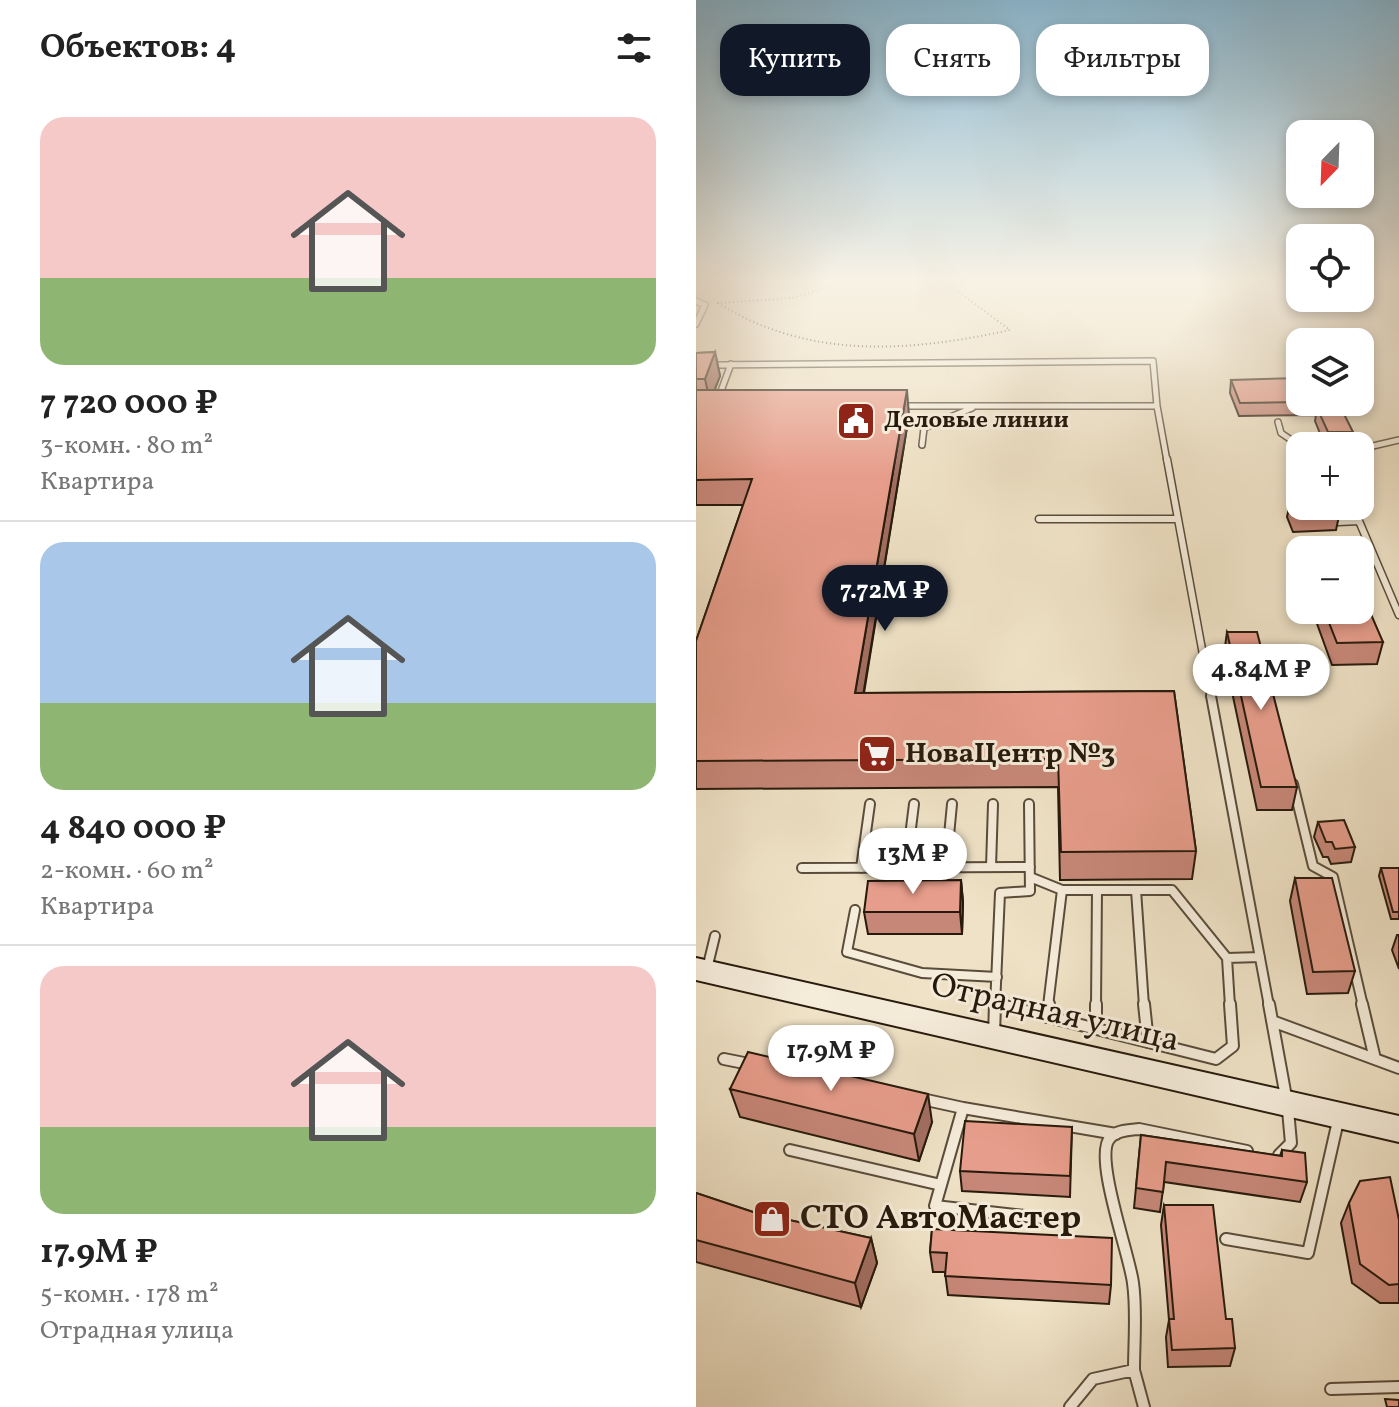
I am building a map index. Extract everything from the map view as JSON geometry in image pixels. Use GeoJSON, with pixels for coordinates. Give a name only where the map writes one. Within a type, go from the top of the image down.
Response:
{"type":"FeatureCollection","features":[{"type":"Feature","properties":{"kind":"main road","name":"Отрадная улица"},"geometry":{"type":"LineString","coordinates":[[701,970],[1399,1129]]}},
{"type":"Feature","properties":{"kind":"lane"},"geometry":{"type":"LineString","coordinates":[[696,365],[1153,361],[1157,406],[1287,1103],[1291,1143],[1278,1155],[1139,1129],[1110,1137],[1106,1146],[1106,1172],[1133,1283],[1134,1370],[1144,1407]]}},
{"type":"Feature","properties":{"kind":"lane"},"geometry":{"type":"LineString","coordinates":[[728,408],[717,398],[731,364]]}},
{"type":"Feature","properties":{"kind":"lane"},"geometry":{"type":"LineString","coordinates":[[887,406],[1157,406]]}},
{"type":"Feature","properties":{"kind":"lane"},"geometry":{"type":"LineString","coordinates":[[922,445],[924,428],[978,406]]}},
{"type":"Feature","properties":{"kind":"lane"},"geometry":{"type":"LineString","coordinates":[[1278,422],[1281,433],[1286,436]]}},
{"type":"Feature","properties":{"kind":"lane"},"geometry":{"type":"LineString","coordinates":[[1374,446],[1399,440]]}},
{"type":"Feature","properties":{"kind":"lane"},"geometry":{"type":"LineString","coordinates":[[1039,519],[1178,519]]}},
{"type":"Feature","properties":{"kind":"lane"},"geometry":{"type":"LineString","coordinates":[[1338,522],[1359,521],[1399,615]]}},
{"type":"Feature","properties":{"kind":"lane"},"geometry":{"type":"LineString","coordinates":[[1291,773],[1313,866],[1333,877],[1375,1059]]}},
{"type":"Feature","properties":{"kind":"lane"},"geometry":{"type":"LineString","coordinates":[[861,868],[870,804]]}},
{"type":"Feature","properties":{"kind":"lane"},"geometry":{"type":"LineString","coordinates":[[906,868],[914,804]]}},
{"type":"Feature","properties":{"kind":"lane"},"geometry":{"type":"LineString","coordinates":[[946,867],[952,804]]}},
{"type":"Feature","properties":{"kind":"lane"},"geometry":{"type":"LineString","coordinates":[[991,867],[993,804]]}},
{"type":"Feature","properties":{"kind":"lane"},"geometry":{"type":"LineString","coordinates":[[994,1037],[1000,893],[1030,891],[1029,804]]}},
{"type":"Feature","properties":{"kind":"lane"},"geometry":{"type":"LineString","coordinates":[[802,868],[991,867],[1030,872],[1062,890],[1172,890],[1227,958],[1233,1046],[1216,1059],[996,1004]]}},
{"type":"Feature","properties":{"kind":"lane"},"geometry":{"type":"LineString","coordinates":[[1047,1017],[1062,890]]}},
{"type":"Feature","properties":{"kind":"lane"},"geometry":{"type":"LineString","coordinates":[[1096,1029],[1097,890]]}},
{"type":"Feature","properties":{"kind":"lane"},"geometry":{"type":"LineString","coordinates":[[1136,890],[1138,948],[1148,1042]]}},
{"type":"Feature","properties":{"kind":"lane"},"geometry":{"type":"LineString","coordinates":[[855,910],[847,952],[922,973],[997,977]]}},
{"type":"Feature","properties":{"kind":"lane"},"geometry":{"type":"LineString","coordinates":[[701,970],[715,936]]}},
{"type":"Feature","properties":{"kind":"lane"},"geometry":{"type":"LineString","coordinates":[[1227,958],[1260,957]]}},
{"type":"Feature","properties":{"kind":"lane"},"geometry":{"type":"LineString","coordinates":[[1272,1021],[1399,1068]]}},
{"type":"Feature","properties":{"kind":"lane"},"geometry":{"type":"LineString","coordinates":[[724,1059],[754,1065]]}},
{"type":"Feature","properties":{"kind":"lane"},"geometry":{"type":"LineString","coordinates":[[903,1095],[1116,1134]]}},
{"type":"Feature","properties":{"kind":"lane"},"geometry":{"type":"LineString","coordinates":[[963,1108],[935,1206],[1043,1218]]}},
{"type":"Feature","properties":{"kind":"lane"},"geometry":{"type":"LineString","coordinates":[[1226,1239],[1308,1253],[1339,1115]]}},
{"type":"Feature","properties":{"kind":"lane"},"geometry":{"type":"LineString","coordinates":[[790,1150],[941,1185]]}},
{"type":"Feature","properties":{"kind":"lane"},"geometry":{"type":"LineString","coordinates":[[1070,1407],[1093,1379],[1134,1370]]}},
{"type":"Feature","properties":{"kind":"lane"},"geometry":{"type":"LineString","coordinates":[[1331,1389],[1399,1387]]}},
{"type":"Feature","properties":{"kind":"building"},"geometry":{"type":"Polygon","coordinates":[[[715,352],[705,379],[696,379],[696,353],[715,352]]]}},
{"type":"Feature","properties":{"kind":"building"},"geometry":{"type":"Polygon","coordinates":[[[1286,378],[1286,402],[1240,403],[1231,380],[1286,378]]]}},
{"type":"Feature","properties":{"kind":"building"},"geometry":{"type":"Polygon","coordinates":[[[696,390],[907,390],[855,693],[1174,691],[1196,851],[1061,852],[1058,759],[696,761],[696,641],[752,479],[696,480],[696,390]]]}},
{"type":"Feature","properties":{"kind":"building"},"geometry":{"type":"Polygon","coordinates":[[[1321,416],[1345,416],[1353,432],[1328,432],[1321,416]]]}},
{"type":"Feature","properties":{"kind":"building"},"geometry":{"type":"Polygon","coordinates":[[[1374,621],[1383,642],[1337,643],[1330,624],[1374,624],[1374,621]]]}},
{"type":"Feature","properties":{"kind":"building"},"geometry":{"type":"Polygon","coordinates":[[[1227,632],[1257,632],[1297,787],[1261,787],[1227,632]]]}},
{"type":"Feature","properties":{"kind":"building"},"geometry":{"type":"Polygon","coordinates":[[[1344,820],[1355,847],[1335,849],[1332,842],[1326,842],[1318,822],[1344,820]]]}},
{"type":"Feature","properties":{"kind":"building"},"geometry":{"type":"Polygon","coordinates":[[[1381,868],[1399,868],[1399,912],[1393,912],[1381,868]]]}},
{"type":"Feature","properties":{"kind":"building"},"geometry":{"type":"Polygon","coordinates":[[[1295,878],[1332,878],[1355,971],[1313,972],[1295,878]]]}},
{"type":"Feature","properties":{"kind":"building"},"geometry":{"type":"Polygon","coordinates":[[[961,880],[960,912],[864,912],[868,881],[961,880]]]}},
{"type":"Feature","properties":{"kind":"building"},"geometry":{"type":"Polygon","coordinates":[[[748,1052],[928,1094],[914,1134],[730,1089],[748,1052]]]}},
{"type":"Feature","properties":{"kind":"building"},"geometry":{"type":"Polygon","coordinates":[[[965,1121],[1072,1127],[1070,1176],[960,1171],[965,1121]]]}},
{"type":"Feature","properties":{"kind":"building"},"geometry":{"type":"Polygon","coordinates":[[[1141,1135],[1282,1156],[1282,1150],[1305,1153],[1307,1182],[1166,1162],[1163,1192],[1136,1188],[1141,1135]]]}},
{"type":"Feature","properties":{"kind":"building"},"geometry":{"type":"Polygon","coordinates":[[[1390,1177],[1399,1220],[1399,1284],[1389,1285],[1360,1264],[1349,1203],[1360,1181],[1390,1177]]]}},
{"type":"Feature","properties":{"kind":"building"},"geometry":{"type":"Polygon","coordinates":[[[696,1193],[753,1212],[871,1238],[855,1283],[696,1240],[696,1193]]]}},
{"type":"Feature","properties":{"kind":"building"},"geometry":{"type":"Polygon","coordinates":[[[1164,1205],[1213,1205],[1226,1319],[1232,1319],[1235,1348],[1172,1350],[1169,1319],[1174,1319],[1164,1205]]]}},
{"type":"Feature","properties":{"kind":"building"},"geometry":{"type":"Polygon","coordinates":[[[932,1229],[1112,1238],[1111,1285],[945,1276],[947,1253],[930,1252],[932,1229]]]}},
{"type":"Feature","properties":{"kind":"building"},"geometry":{"type":"Polygon","coordinates":[[[1385,1399],[1399,1400],[1399,1407],[1387,1407],[1385,1399]]]}},
{"type":"Feature","properties":{"kind":"place","name":"Деловые линии"},"geometry":{"type":"Point","coordinates":[856,421]}},
{"type":"Feature","properties":{"kind":"place","name":"НоваЦентр №3"},"geometry":{"type":"Point","coordinates":[877,754]}},
{"type":"Feature","properties":{"kind":"place","name":"СТО АвтоМастер"},"geometry":{"type":"Point","coordinates":[772,1219]}}]}
